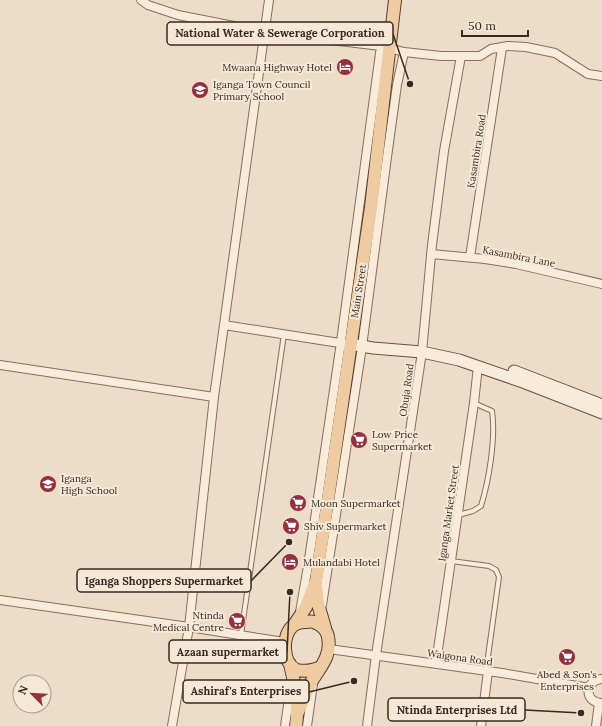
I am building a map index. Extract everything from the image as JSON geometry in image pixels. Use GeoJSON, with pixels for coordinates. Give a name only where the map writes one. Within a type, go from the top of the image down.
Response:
{"type":"FeatureCollection","features":[{"type":"Feature","properties":{"kind":"main road","name":"Main Street"},"geometry":{"type":"LineString","coordinates":[[296,726],[298,712],[293,677],[284,642],[289,631],[306,607],[316,581],[354,344],[371,207],[385,47],[395,0]]}},
{"type":"Feature","properties":{"kind":"main road"},"geometry":{"type":"LineString","coordinates":[[354,344],[448,350],[564,389],[602,404]]}},
{"type":"Feature","properties":{"kind":"main road"},"geometry":{"type":"LineString","coordinates":[[422,348],[478,366],[602,413]]}},
{"type":"Feature","properties":{"kind":"main road","name":"Main Street"},"geometry":{"type":"LineString","coordinates":[[298,712],[314,678],[327,657],[328,636],[320,614],[316,581]]}},
{"type":"Feature","properties":{"kind":"main road"},"geometry":{"type":"LineString","coordinates":[[296,621],[301,623],[312,621],[324,628]]}},
{"type":"Feature","properties":{"kind":"main road"},"geometry":{"type":"LineString","coordinates":[[290,664],[297,670],[321,668]]}},
{"type":"Feature","properties":{"kind":"street"},"geometry":{"type":"LineString","coordinates":[[141,0],[148,5],[178,15],[264,32],[385,47],[404,52],[441,56],[480,56],[491,49],[508,46],[526,47],[555,53],[588,74],[602,76]]}},
{"type":"Feature","properties":{"kind":"street"},"geometry":{"type":"LineString","coordinates":[[172,726],[189,626],[214,397],[269,0]]}},
{"type":"Feature","properties":{"kind":"street","name":"Kasambira Road"},"geometry":{"type":"LineString","coordinates":[[470,257],[502,48]]}},
{"type":"Feature","properties":{"kind":"street","name":"Main Street"},"geometry":{"type":"LineString","coordinates":[[296,621],[354,344],[404,52]]}},
{"type":"Feature","properties":{"kind":"street","name":"Obuja Road"},"geometry":{"type":"LineString","coordinates":[[367,726],[376,655],[422,348],[431,254],[444,151],[461,56]]}},
{"type":"Feature","properties":{"kind":"street","name":"Kasambira Lane"},"geometry":{"type":"LineString","coordinates":[[431,254],[470,257],[516,264],[602,284]]}},
{"type":"Feature","properties":{"kind":"street"},"geometry":{"type":"LineString","coordinates":[[224,325],[354,344]]}},
{"type":"Feature","properties":{"kind":"street","name":"Main Street"},"geometry":{"type":"LineString","coordinates":[[320,614],[354,344]]}},
{"type":"Feature","properties":{"kind":"street"},"geometry":{"type":"LineString","coordinates":[[0,365],[214,397]]}},
{"type":"Feature","properties":{"kind":"street","name":"Iganga Market Street"},"geometry":{"type":"LineString","coordinates":[[436,663],[474,403],[478,366]]}},
{"type":"Feature","properties":{"kind":"street"},"geometry":{"type":"LineString","coordinates":[[0,600],[189,626],[284,642]]}},
{"type":"Feature","properties":{"kind":"street","name":"Waigona Road"},"geometry":{"type":"LineString","coordinates":[[328,649],[436,663],[589,688]]}},
{"type":"Feature","properties":{"kind":"street"},"geometry":{"type":"LineString","coordinates":[[481,726],[487,671]]}},
{"type":"Feature","properties":{"kind":"street","name":"Main Street"},"geometry":{"type":"LineString","coordinates":[[285,726],[293,677]]}},
{"type":"Feature","properties":{"kind":"street","name":"Main Street"},"geometry":{"type":"LineString","coordinates":[[307,726],[314,678]]}},
{"type":"Feature","properties":{"kind":"street"},"geometry":{"type":"LineString","coordinates":[[596,726],[601,703],[591,698],[588,692],[595,680],[602,679]]}},
{"type":"Feature","properties":{"kind":"lane"},"geometry":{"type":"LineString","coordinates":[[241,635],[284,334]]}},
{"type":"Feature","properties":{"kind":"lane"},"geometry":{"type":"LineString","coordinates":[[458,514],[473,511],[481,506],[487,485],[494,424],[492,411],[474,403]]}},
{"type":"Feature","properties":{"kind":"lane"},"geometry":{"type":"LineString","coordinates":[[451,561],[489,566],[496,570],[499,577],[487,671]]}},
{"type":"Feature","properties":{"kind":"place","name":"Mwaana Highway Hotel"},"geometry":{"type":"Point","coordinates":[345,67]}},
{"type":"Feature","properties":{"kind":"place","name":"National Water & Sewerage Corporation"},"geometry":{"type":"Point","coordinates":[410,84]}},
{"type":"Feature","properties":{"kind":"place","name":"Iganga Town Council Primary School"},"geometry":{"type":"Point","coordinates":[200,90]}},
{"type":"Feature","properties":{"kind":"place","name":"Low Price Supermarket"},"geometry":{"type":"Point","coordinates":[359,440]}},
{"type":"Feature","properties":{"kind":"place","name":"Iganga High School"},"geometry":{"type":"Point","coordinates":[48,484]}},
{"type":"Feature","properties":{"kind":"place","name":"Moon Supermarket"},"geometry":{"type":"Point","coordinates":[298,503]}},
{"type":"Feature","properties":{"kind":"place","name":"Shiv Supermarket"},"geometry":{"type":"Point","coordinates":[291,526]}},
{"type":"Feature","properties":{"kind":"place","name":"Iganga Shoppers Supermarket"},"geometry":{"type":"Point","coordinates":[289,542]}},
{"type":"Feature","properties":{"kind":"place","name":"Mulandabi Hotel"},"geometry":{"type":"Point","coordinates":[290,562]}},
{"type":"Feature","properties":{"kind":"place","name":"Azaan supermarket"},"geometry":{"type":"Point","coordinates":[290,592]}},
{"type":"Feature","properties":{"kind":"place","name":"Ntinda Medical Centre"},"geometry":{"type":"Point","coordinates":[237,621]}},
{"type":"Feature","properties":{"kind":"place","name":"Abed & Son's Enterprises"},"geometry":{"type":"Point","coordinates":[567,657]}},
{"type":"Feature","properties":{"kind":"place","name":"Ashiraf's Enterprises"},"geometry":{"type":"Point","coordinates":[354,681]}},
{"type":"Feature","properties":{"kind":"place","name":"Ntinda Enterprises Ltd"},"geometry":{"type":"Point","coordinates":[581,713]}}]}
